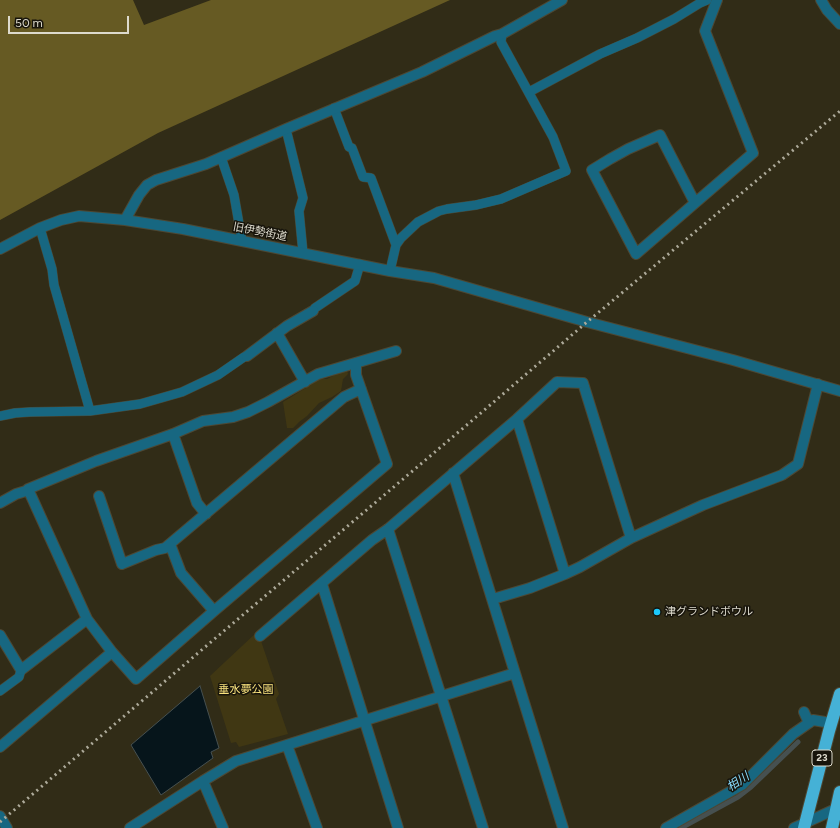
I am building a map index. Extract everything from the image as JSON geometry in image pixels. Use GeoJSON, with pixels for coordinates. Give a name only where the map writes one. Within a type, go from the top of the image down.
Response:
{"type":"FeatureCollection","features":[{"type":"Feature","properties":{"kind":"highway","name":"23"},"geometry":{"type":"LineString","coordinates":[[805,825],[831,723],[840,694]]}},
{"type":"Feature","properties":{"kind":"highway"},"geometry":{"type":"LineString","coordinates":[[832,828],[838,808],[840,792]]}},
{"type":"Feature","properties":{"kind":"street"},"geometry":{"type":"LineString","coordinates":[[125,220],[139,195],[147,185],[162,178],[206,164],[334,108],[416,75],[495,36],[502,34],[562,0]]}},
{"type":"Feature","properties":{"kind":"street"},"geometry":{"type":"LineString","coordinates":[[695,204],[660,135],[628,149],[592,170],[636,254],[695,204],[753,153],[705,31],[717,0]]}},
{"type":"Feature","properties":{"kind":"street"},"geometry":{"type":"LineString","coordinates":[[821,0],[827,10],[840,24]]}},
{"type":"Feature","properties":{"kind":"street","name":"旧伊勢街道"},"geometry":{"type":"LineString","coordinates":[[0,249],[40,228],[61,220],[79,216],[125,220],[183,229],[390,271],[434,278],[587,322],[733,360],[840,391]]}},
{"type":"Feature","properties":{"kind":"street"},"geometry":{"type":"LineString","coordinates":[[247,356],[287,326],[313,311]]}},
{"type":"Feature","properties":{"kind":"street"},"geometry":{"type":"LineString","coordinates":[[277,333],[305,382]]}},
{"type":"Feature","properties":{"kind":"street"},"geometry":{"type":"LineString","coordinates":[[0,503],[16,494],[29,490],[28,489],[96,461],[173,434],[203,421],[234,417],[248,412],[318,374],[396,351]]}},
{"type":"Feature","properties":{"kind":"street"},"geometry":{"type":"LineString","coordinates":[[29,490],[87,619],[112,652],[136,679],[387,464],[356,375],[356,363]]}},
{"type":"Feature","properties":{"kind":"street"},"geometry":{"type":"LineString","coordinates":[[260,636],[372,540],[388,529],[517,420],[557,382],[583,383],[631,538]]}},
{"type":"Feature","properties":{"kind":"street"},"geometry":{"type":"LineString","coordinates":[[493,599],[530,588],[565,574],[631,538],[703,506],[782,475],[798,464],[818,384]]}},
{"type":"Feature","properties":{"kind":"street"},"geometry":{"type":"LineString","coordinates":[[99,496],[122,564],[156,550],[166,548],[344,396],[361,388]]}},
{"type":"Feature","properties":{"kind":"street"},"geometry":{"type":"LineString","coordinates":[[517,420],[565,574]]}},
{"type":"Feature","properties":{"kind":"street"},"geometry":{"type":"LineString","coordinates":[[173,434],[197,503],[206,514]]}},
{"type":"Feature","properties":{"kind":"street"},"geometry":{"type":"LineString","coordinates":[[453,473],[563,828]]}},
{"type":"Feature","properties":{"kind":"street"},"geometry":{"type":"LineString","coordinates":[[388,529],[483,828]]}},
{"type":"Feature","properties":{"kind":"street"},"geometry":{"type":"LineString","coordinates":[[170,544],[181,573],[214,611]]}},
{"type":"Feature","properties":{"kind":"street"},"geometry":{"type":"LineString","coordinates":[[322,584],[398,828]]}},
{"type":"Feature","properties":{"kind":"street"},"geometry":{"type":"LineString","coordinates":[[0,635],[21,670],[87,619]]}},
{"type":"Feature","properties":{"kind":"street"},"geometry":{"type":"LineString","coordinates":[[0,748],[112,652]]}},
{"type":"Feature","properties":{"kind":"street"},"geometry":{"type":"LineString","coordinates":[[130,828],[236,761],[515,674]]}},
{"type":"Feature","properties":{"kind":"street"},"geometry":{"type":"LineString","coordinates":[[804,712],[809,723]]}},
{"type":"Feature","properties":{"kind":"street"},"geometry":{"type":"LineString","coordinates":[[666,828],[742,785],[793,734],[813,720],[831,723]]}},
{"type":"Feature","properties":{"kind":"street"},"geometry":{"type":"LineString","coordinates":[[287,745],[317,828]]}},
{"type":"Feature","properties":{"kind":"street"},"geometry":{"type":"LineString","coordinates":[[203,781],[223,828]]}},
{"type":"Feature","properties":{"kind":"street"},"geometry":{"type":"LineString","coordinates":[[794,828],[805,825],[838,808]]}},
{"type":"Feature","properties":{"kind":"street"},"geometry":{"type":"LineString","coordinates":[[0,816],[7,828]]}},
{"type":"Feature","properties":{"kind":"lane"},"geometry":{"type":"LineString","coordinates":[[529,92],[600,54],[637,38],[674,19],[700,2],[707,0]]}},
{"type":"Feature","properties":{"kind":"lane"},"geometry":{"type":"LineString","coordinates":[[390,271],[396,245],[401,238],[418,222],[439,211],[501,199],[566,171],[552,137],[501,42],[502,34]]}},
{"type":"Feature","properties":{"kind":"lane"},"geometry":{"type":"LineString","coordinates":[[334,108],[349,147],[352,148],[363,177],[371,178],[396,245]]}},
{"type":"Feature","properties":{"kind":"lane"},"geometry":{"type":"LineString","coordinates":[[286,129],[303,198],[299,211],[303,253]]}},
{"type":"Feature","properties":{"kind":"lane"},"geometry":{"type":"LineString","coordinates":[[221,157],[234,194],[242,241]]}},
{"type":"Feature","properties":{"kind":"lane"},"geometry":{"type":"LineString","coordinates":[[40,228],[52,269],[54,285],[90,411]]}},
{"type":"Feature","properties":{"kind":"lane"},"geometry":{"type":"LineString","coordinates":[[313,311],[315,308],[355,281],[360,264]]}},
{"type":"Feature","properties":{"kind":"lane"},"geometry":{"type":"LineString","coordinates":[[0,416],[30,412],[90,411],[140,404],[182,392],[218,375],[247,356]]}},
{"type":"Feature","properties":{"kind":"lane"},"geometry":{"type":"LineString","coordinates":[[0,691],[19,677],[21,670]]}},
{"type":"Feature","properties":{"kind":"green space"},"geometry":{"type":"Polygon","coordinates":[[[347,370],[348,374],[343,379],[341,391],[319,403],[293,428],[287,428],[283,402],[320,379],[327,379],[347,370]]]}},
{"type":"Feature","properties":{"kind":"green space","name":"垂水夢公園"},"geometry":{"type":"Polygon","coordinates":[[[257,632],[260,636],[279,694],[276,699],[288,734],[239,747],[236,742],[231,743],[210,676],[257,632]]]}},
{"type":"Feature","properties":{"kind":"shaded area"},"geometry":{"type":"Polygon","coordinates":[[[0,0],[133,0],[144,25],[211,0],[450,0],[158,133],[0,220],[0,0]]]}},
{"type":"Feature","properties":{"kind":"shaded area"},"geometry":{"type":"Polygon","coordinates":[[[200,686],[219,748],[211,752],[213,758],[161,795],[131,745],[200,686]]]}},
{"type":"Feature","properties":{"kind":"waterway","name":"相川"},"geometry":{"type":"LineString","coordinates":[[681,828],[738,797],[751,787],[798,742]]}},
{"type":"Feature","properties":{"kind":"railway"},"geometry":{"type":"LineString","coordinates":[[0,822],[587,322],[840,111]]}},
{"type":"Feature","properties":{"kind":"place","name":"津グランドボウル"},"geometry":{"type":"Point","coordinates":[657,612]}}]}
